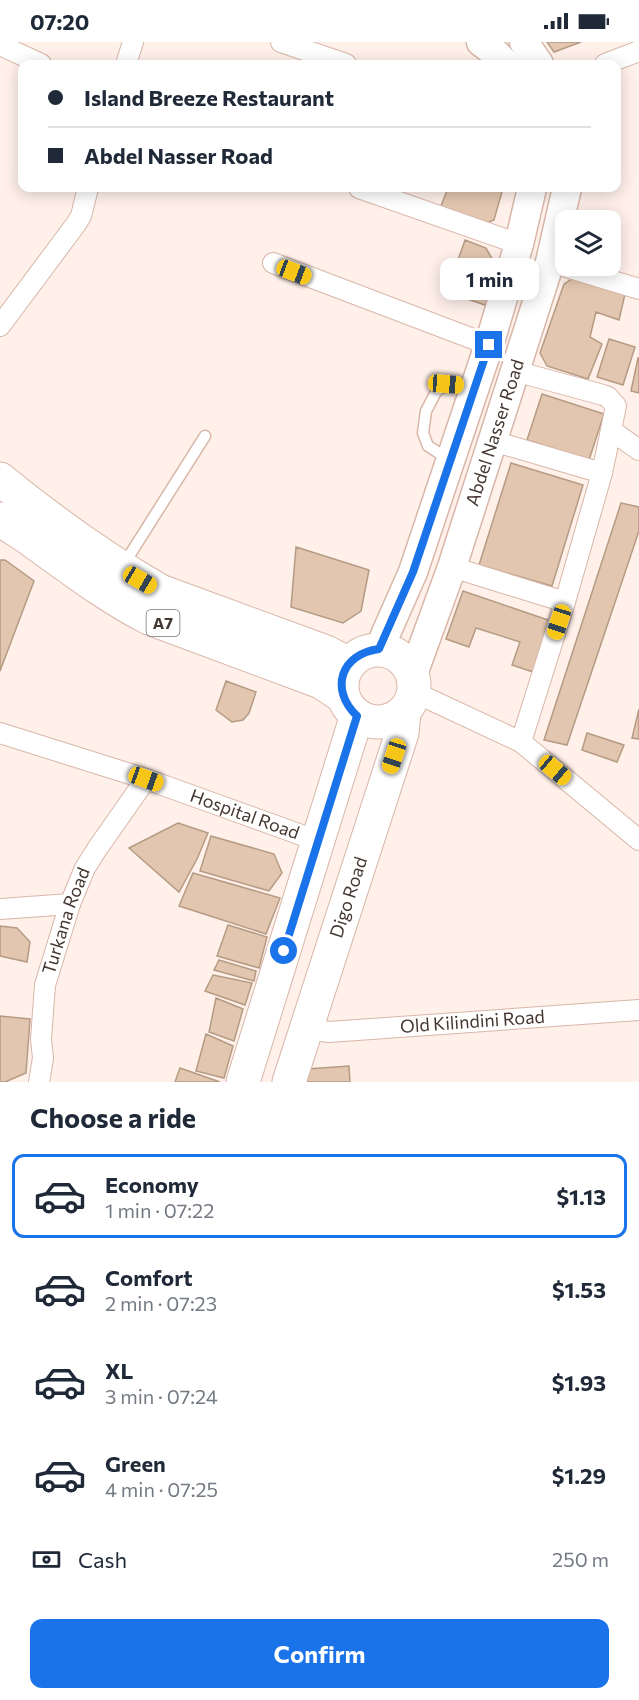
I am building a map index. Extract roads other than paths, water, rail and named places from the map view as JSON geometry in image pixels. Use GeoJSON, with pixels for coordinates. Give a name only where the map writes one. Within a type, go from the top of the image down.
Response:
{"type":"FeatureCollection","features":[{"type":"Feature","properties":{"kind":"highway","name":"A7"},"geometry":{"type":"LineString","coordinates":[[0,479],[26,501],[160,591],[326,652],[349,664]]}},
{"type":"Feature","properties":{"kind":"highway","name":"A7"},"geometry":{"type":"LineString","coordinates":[[1,522],[32,540],[98,590],[128,608],[149,618],[321,682],[350,706]]}},
{"type":"Feature","properties":{"kind":"highway"},"geometry":{"type":"LineString","coordinates":[[379,649],[393,653],[405,662],[410,693],[393,719],[381,722],[368,721],[350,706],[341,685],[343,674],[349,664],[357,656],[379,649]]}},
{"type":"Feature","properties":{"kind":"highway","name":"Digo Road"},"geometry":{"type":"LineString","coordinates":[[289,1082],[402,733],[410,693]]}},
{"type":"Feature","properties":{"kind":"highway"},"geometry":{"type":"LineString","coordinates":[[243,1082],[318,841],[350,706]]}},
{"type":"Feature","properties":{"kind":"main road"},"geometry":{"type":"LineString","coordinates":[[481,42],[502,60]]}},
{"type":"Feature","properties":{"kind":"main road"},"geometry":{"type":"LineString","coordinates":[[524,42],[536,60]]}},
{"type":"Feature","properties":{"kind":"main road","name":"Abdel Nasser Road"},"geometry":{"type":"LineString","coordinates":[[379,649],[410,582],[451,460],[489,345],[519,244],[531,192]]}},
{"type":"Feature","properties":{"kind":"main road","name":"Abdel Nasser Road"},"geometry":{"type":"LineString","coordinates":[[410,693],[429,625],[452,567],[550,262],[566,192]]}},
{"type":"Feature","properties":{"kind":"street"},"geometry":{"type":"LineString","coordinates":[[127,60],[133,42]]}},
{"type":"Feature","properties":{"kind":"street"},"geometry":{"type":"LineString","coordinates":[[281,42],[334,60]]}},
{"type":"Feature","properties":{"kind":"street"},"geometry":{"type":"LineString","coordinates":[[0,45],[32,60]]}},
{"type":"Feature","properties":{"kind":"street"},"geometry":{"type":"LineString","coordinates":[[615,60],[639,51]]}},
{"type":"Feature","properties":{"kind":"street"},"geometry":{"type":"LineString","coordinates":[[0,326],[76,224],[81,216],[87,192]]}},
{"type":"Feature","properties":{"kind":"street"},"geometry":{"type":"LineString","coordinates":[[370,192],[519,244]]}},
{"type":"Feature","properties":{"kind":"street"},"geometry":{"type":"LineString","coordinates":[[550,262],[639,289]]}},
{"type":"Feature","properties":{"kind":"street"},"geometry":{"type":"LineString","coordinates":[[273,263],[489,345]]}},
{"type":"Feature","properties":{"kind":"street"},"geometry":{"type":"LineString","coordinates":[[515,372],[608,397],[616,406],[602,473],[521,742]]}},
{"type":"Feature","properties":{"kind":"street"},"geometry":{"type":"LineString","coordinates":[[612,431],[639,450]]}},
{"type":"Feature","properties":{"kind":"street"},"geometry":{"type":"LineString","coordinates":[[493,441],[602,473]]}},
{"type":"Feature","properties":{"kind":"street"},"geometry":{"type":"LineString","coordinates":[[452,567],[565,602]]}},
{"type":"Feature","properties":{"kind":"street"},"geometry":{"type":"LineString","coordinates":[[410,693],[521,742],[639,839]]}},
{"type":"Feature","properties":{"kind":"street","name":"Hospital Road"},"geometry":{"type":"LineString","coordinates":[[0,733],[146,779],[318,841]]}},
{"type":"Feature","properties":{"kind":"street","name":"Turkana Road"},"geometry":{"type":"LineString","coordinates":[[39,1082],[43,1058],[41,1039],[45,985],[70,904],[85,868],[146,779]]}},
{"type":"Feature","properties":{"kind":"street"},"geometry":{"type":"LineString","coordinates":[[0,909],[70,904]]}},
{"type":"Feature","properties":{"kind":"street","name":"Old Kilindini Road"},"geometry":{"type":"LineString","coordinates":[[307,1029],[329,1032],[639,1010]]}},
{"type":"Feature","properties":{"kind":"lane"},"geometry":{"type":"LineString","coordinates":[[451,460],[428,446],[423,433],[426,411],[436,392],[446,384],[475,386]]}},
{"type":"Feature","properties":{"kind":"lane"},"geometry":{"type":"LineString","coordinates":[[123,567],[205,436]]}}]}
